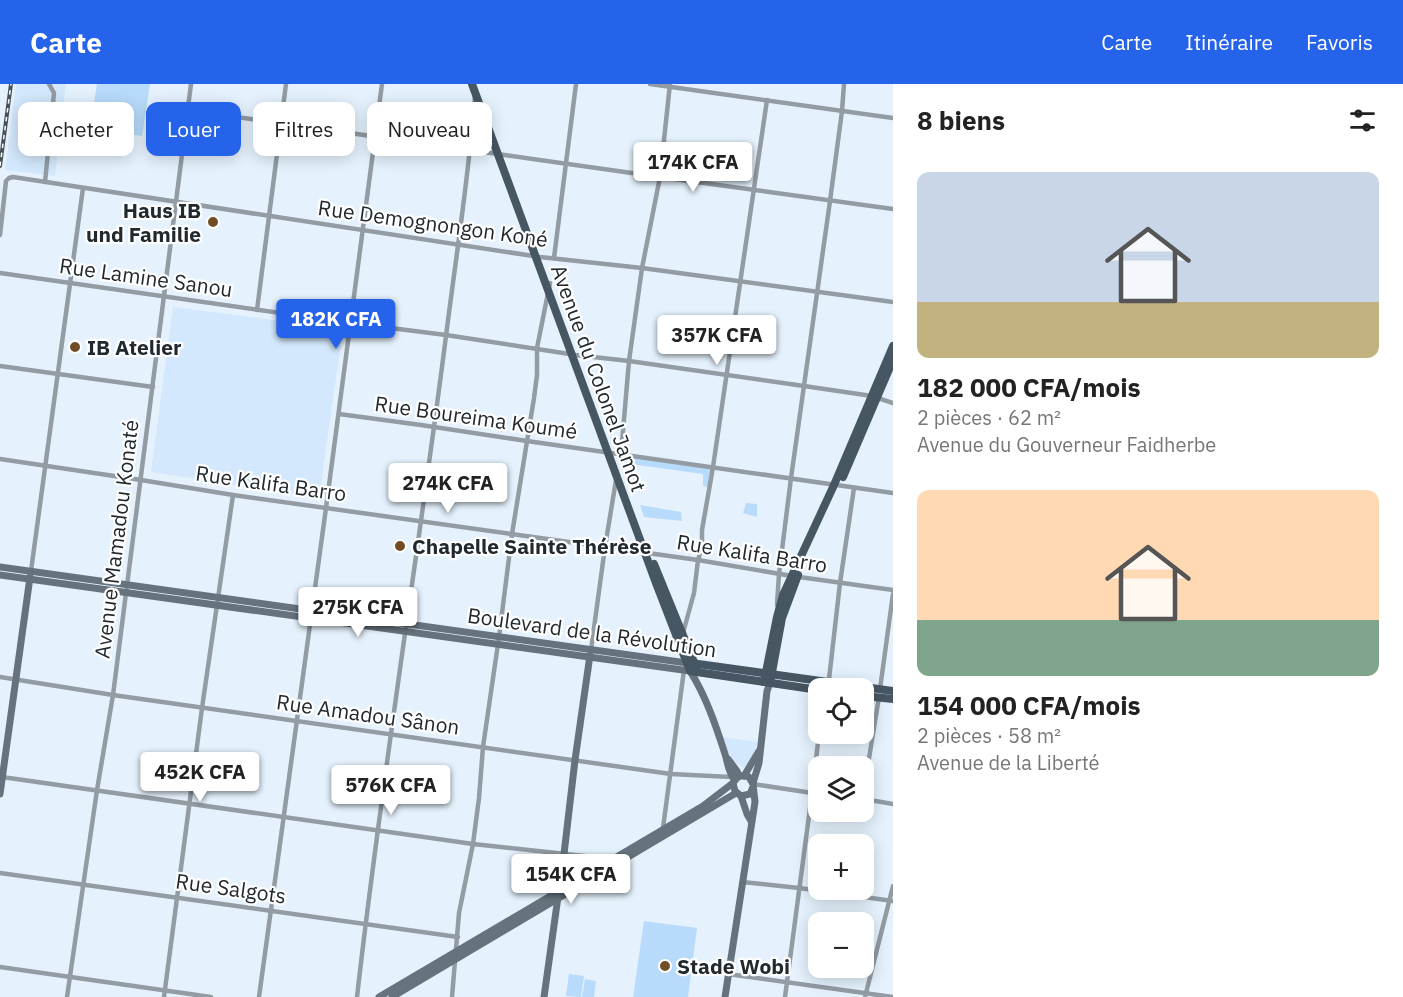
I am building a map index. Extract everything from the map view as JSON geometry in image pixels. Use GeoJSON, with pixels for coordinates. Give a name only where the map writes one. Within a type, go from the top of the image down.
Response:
{"type":"FeatureCollection","features":[{"type":"Feature","properties":{"kind":"main road","name":"Avenue du Colonel Jamot"},"geometry":{"type":"LineString","coordinates":[[472,84],[476,88],[499,154],[550,283],[574,355]]}},
{"type":"Feature","properties":{"kind":"main road","name":"Avenue du Colonel Jamot"},"geometry":{"type":"LineString","coordinates":[[538,256],[549,293],[614,453],[617,471],[690,668],[726,757],[737,771],[737,778]]}},
{"type":"Feature","properties":{"kind":"main road"},"geometry":{"type":"LineString","coordinates":[[875,397],[893,346]]}},
{"type":"Feature","properties":{"kind":"main road"},"geometry":{"type":"LineString","coordinates":[[379,997],[739,794],[748,795],[752,792],[759,763],[767,681],[777,617],[783,596],[795,576],[893,360]]}},
{"type":"Feature","properties":{"kind":"main road","name":"Boulevard de la Révolution"},"geometry":{"type":"LineString","coordinates":[[0,567],[30,576]]}},
{"type":"Feature","properties":{"kind":"main road","name":"Boulevard de la Révolution"},"geometry":{"type":"LineString","coordinates":[[0,575],[30,576],[591,653],[808,688]]}},
{"type":"Feature","properties":{"kind":"main road"},"geometry":{"type":"LineString","coordinates":[[0,794],[30,576]]}},
{"type":"Feature","properties":{"kind":"main road"},"geometry":{"type":"LineString","coordinates":[[767,681],[795,576]]}},
{"type":"Feature","properties":{"kind":"main road"},"geometry":{"type":"LineString","coordinates":[[544,997],[591,653]]}},
{"type":"Feature","properties":{"kind":"main road","name":"Boulevard de la Révolution"},"geometry":{"type":"LineString","coordinates":[[767,681],[808,684]]}},
{"type":"Feature","properties":{"kind":"main road","name":"Boulevard de la Révolution"},"geometry":{"type":"LineString","coordinates":[[874,694],[893,691]]}},
{"type":"Feature","properties":{"kind":"main road","name":"Boulevard de la Révolution"},"geometry":{"type":"LineString","coordinates":[[874,692],[893,699]]}},
{"type":"Feature","properties":{"kind":"main road"},"geometry":{"type":"LineString","coordinates":[[558,895],[612,859],[703,806],[737,778],[760,749]]}},
{"type":"Feature","properties":{"kind":"main road"},"geometry":{"type":"LineString","coordinates":[[725,997],[755,802],[753,785],[749,777],[737,778]]}},
{"type":"Feature","properties":{"kind":"main road"},"geometry":{"type":"LineString","coordinates":[[737,778],[733,788],[739,794],[752,821]]}},
{"type":"Feature","properties":{"kind":"main road"},"geometry":{"type":"LineString","coordinates":[[392,997],[456,955]]}},
{"type":"Feature","properties":{"kind":"street"},"geometry":{"type":"LineString","coordinates":[[45,182],[54,93],[49,84]]}},
{"type":"Feature","properties":{"kind":"street","name":"Avenue Mamadou Konaté"},"geometry":{"type":"LineString","coordinates":[[189,102],[191,84]]}},
{"type":"Feature","properties":{"kind":"street"},"geometry":{"type":"LineString","coordinates":[[284,102],[286,84]]}},
{"type":"Feature","properties":{"kind":"street"},"geometry":{"type":"LineString","coordinates":[[380,102],[382,84]]}},
{"type":"Feature","properties":{"kind":"street"},"geometry":{"type":"LineString","coordinates":[[554,258],[576,84]]}},
{"type":"Feature","properties":{"kind":"street"},"geometry":{"type":"LineString","coordinates":[[650,84],[893,118]]}},
{"type":"Feature","properties":{"kind":"street"},"geometry":{"type":"LineString","coordinates":[[777,617],[779,574],[791,478],[844,84]]}},
{"type":"Feature","properties":{"kind":"street"},"geometry":{"type":"LineString","coordinates":[[614,453],[642,268],[660,177],[670,85]]}},
{"type":"Feature","properties":{"kind":"street"},"geometry":{"type":"LineString","coordinates":[[680,637],[694,593],[702,547],[702,530],[767,100]]}},
{"type":"Feature","properties":{"kind":"street"},"geometry":{"type":"LineString","coordinates":[[492,153],[893,209]]}},
{"type":"Feature","properties":{"kind":"street","name":"Avenue Mamadou Konaté"},"geometry":{"type":"LineString","coordinates":[[67,997],[113,695],[182,156]]}},
{"type":"Feature","properties":{"kind":"street"},"geometry":{"type":"LineString","coordinates":[[257,310],[277,156]]}},
{"type":"Feature","properties":{"kind":"street"},"geometry":{"type":"LineString","coordinates":[[259,997],[372,156]]}},
{"type":"Feature","properties":{"kind":"street"},"geometry":{"type":"LineString","coordinates":[[357,997],[365,924],[435,427],[470,156]]}},
{"type":"Feature","properties":{"kind":"street","name":"Rue Demognongon Koné"},"geometry":{"type":"LineString","coordinates":[[0,235],[6,181],[13,177],[458,245],[893,302]]}},
{"type":"Feature","properties":{"kind":"street"},"geometry":{"type":"LineString","coordinates":[[30,576],[83,188]]}},
{"type":"Feature","properties":{"kind":"street","name":"Rue Lamine Sanou"},"geometry":{"type":"LineString","coordinates":[[0,273],[804,386],[875,397],[893,403]]}},
{"type":"Feature","properties":{"kind":"street"},"geometry":{"type":"LineString","coordinates":[[452,997],[459,913],[473,844],[483,747],[512,534],[537,375],[537,348],[550,283]]}},
{"type":"Feature","properties":{"kind":"street"},"geometry":{"type":"LineString","coordinates":[[0,366],[153,387]]}},
{"type":"Feature","properties":{"kind":"street","name":"Rue Boureima Koumé"},"geometry":{"type":"LineString","coordinates":[[339,414],[893,493]]}},
{"type":"Feature","properties":{"kind":"street","name":"Rue Kalifa Barro"},"geometry":{"type":"LineString","coordinates":[[0,459],[233,495],[698,560],[893,592]]}},
{"type":"Feature","properties":{"kind":"street"},"geometry":{"type":"LineString","coordinates":[[591,653],[617,471]]}},
{"type":"Feature","properties":{"kind":"street"},"geometry":{"type":"LineString","coordinates":[[829,678],[854,488]]}},
{"type":"Feature","properties":{"kind":"street"},"geometry":{"type":"LineString","coordinates":[[164,997],[233,495]]}},
{"type":"Feature","properties":{"kind":"street"},"geometry":{"type":"LineString","coordinates":[[869,756],[893,592]]}},
{"type":"Feature","properties":{"kind":"street"},"geometry":{"type":"LineString","coordinates":[[663,829],[690,668]]}},
{"type":"Feature","properties":{"kind":"street","name":"Rue Amadou Sânon"},"geometry":{"type":"LineString","coordinates":[[0,677],[671,774],[737,778]]}},
{"type":"Feature","properties":{"kind":"street"},"geometry":{"type":"LineString","coordinates":[[1,777],[473,844],[612,859]]}},
{"type":"Feature","properties":{"kind":"street"},"geometry":{"type":"LineString","coordinates":[[753,785],[808,792]]}},
{"type":"Feature","properties":{"kind":"street"},"geometry":{"type":"LineString","coordinates":[[874,801],[893,804]]}},
{"type":"Feature","properties":{"kind":"street"},"geometry":{"type":"LineString","coordinates":[[785,997],[809,822]]}},
{"type":"Feature","properties":{"kind":"street","name":"Rue Salgots"},"geometry":{"type":"LineString","coordinates":[[0,873],[458,936]]}},
{"type":"Feature","properties":{"kind":"street"},"geometry":{"type":"LineString","coordinates":[[742,882],[891,901]]}},
{"type":"Feature","properties":{"kind":"street"},"geometry":{"type":"LineString","coordinates":[[865,995],[893,886]]}},
{"type":"Feature","properties":{"kind":"street"},"geometry":{"type":"LineString","coordinates":[[0,967],[211,997]]}},
{"type":"Feature","properties":{"kind":"street"},"geometry":{"type":"LineString","coordinates":[[728,974],[865,995],[893,997]]}},
{"type":"Feature","properties":{"kind":"shaded area"},"geometry":{"type":"Polygon","coordinates":[[[16,84],[66,84],[64,102],[18,102],[18,156],[57,156],[55,176],[5,170],[16,84]]]}},
{"type":"Feature","properties":{"kind":"shaded area"},"geometry":{"type":"Polygon","coordinates":[[[97,84],[150,84],[142,136],[134,135],[134,102],[94,102],[97,84]]]}},
{"type":"Feature","properties":{"kind":"shaded area"},"geometry":{"type":"Polygon","coordinates":[[[173,307],[343,329],[319,497],[151,472],[173,307]]]}},
{"type":"Feature","properties":{"kind":"shaded area"},"geometry":{"type":"Polygon","coordinates":[[[631,456],[712,468],[708,487],[703,486],[703,474],[630,464],[631,456]]]}},
{"type":"Feature","properties":{"kind":"shaded area"},"geometry":{"type":"Polygon","coordinates":[[[746,503],[757,504],[757,517],[743,513],[746,503]]]}},
{"type":"Feature","properties":{"kind":"shaded area"},"geometry":{"type":"Polygon","coordinates":[[[640,505],[681,512],[682,521],[644,517],[640,505]]]}},
{"type":"Feature","properties":{"kind":"shaded area"},"geometry":{"type":"Polygon","coordinates":[[[722,737],[759,742],[757,751],[744,768],[732,760],[722,737]]]}},
{"type":"Feature","properties":{"kind":"shaded area","name":"Stade Wobi"},"geometry":{"type":"Polygon","coordinates":[[[644,921],[697,928],[688,997],[633,997],[644,921]]]}},
{"type":"Feature","properties":{"kind":"shaded area"},"geometry":{"type":"Polygon","coordinates":[[[569,974],[584,976],[581,997],[566,996],[569,974]]]}},
{"type":"Feature","properties":{"kind":"shaded area"},"geometry":{"type":"Polygon","coordinates":[[[585,979],[596,981],[594,997],[582,997],[585,979]]]}},
{"type":"Feature","properties":{"kind":"railway"},"geometry":{"type":"LineString","coordinates":[[0,166],[11,84]]}},
{"type":"Feature","properties":{"kind":"place","name":"Haus IB und Familie"},"geometry":{"type":"Point","coordinates":[213,222]}},
{"type":"Feature","properties":{"kind":"place","name":"IB Atelier"},"geometry":{"type":"Point","coordinates":[75,347]}},
{"type":"Feature","properties":{"kind":"place","name":"Chapelle Sainte Thérèse"},"geometry":{"type":"Point","coordinates":[400,546]}},
{"type":"Feature","properties":{"kind":"place","name":"Stade Wobi"},"geometry":{"type":"Point","coordinates":[665,966]}}]}
